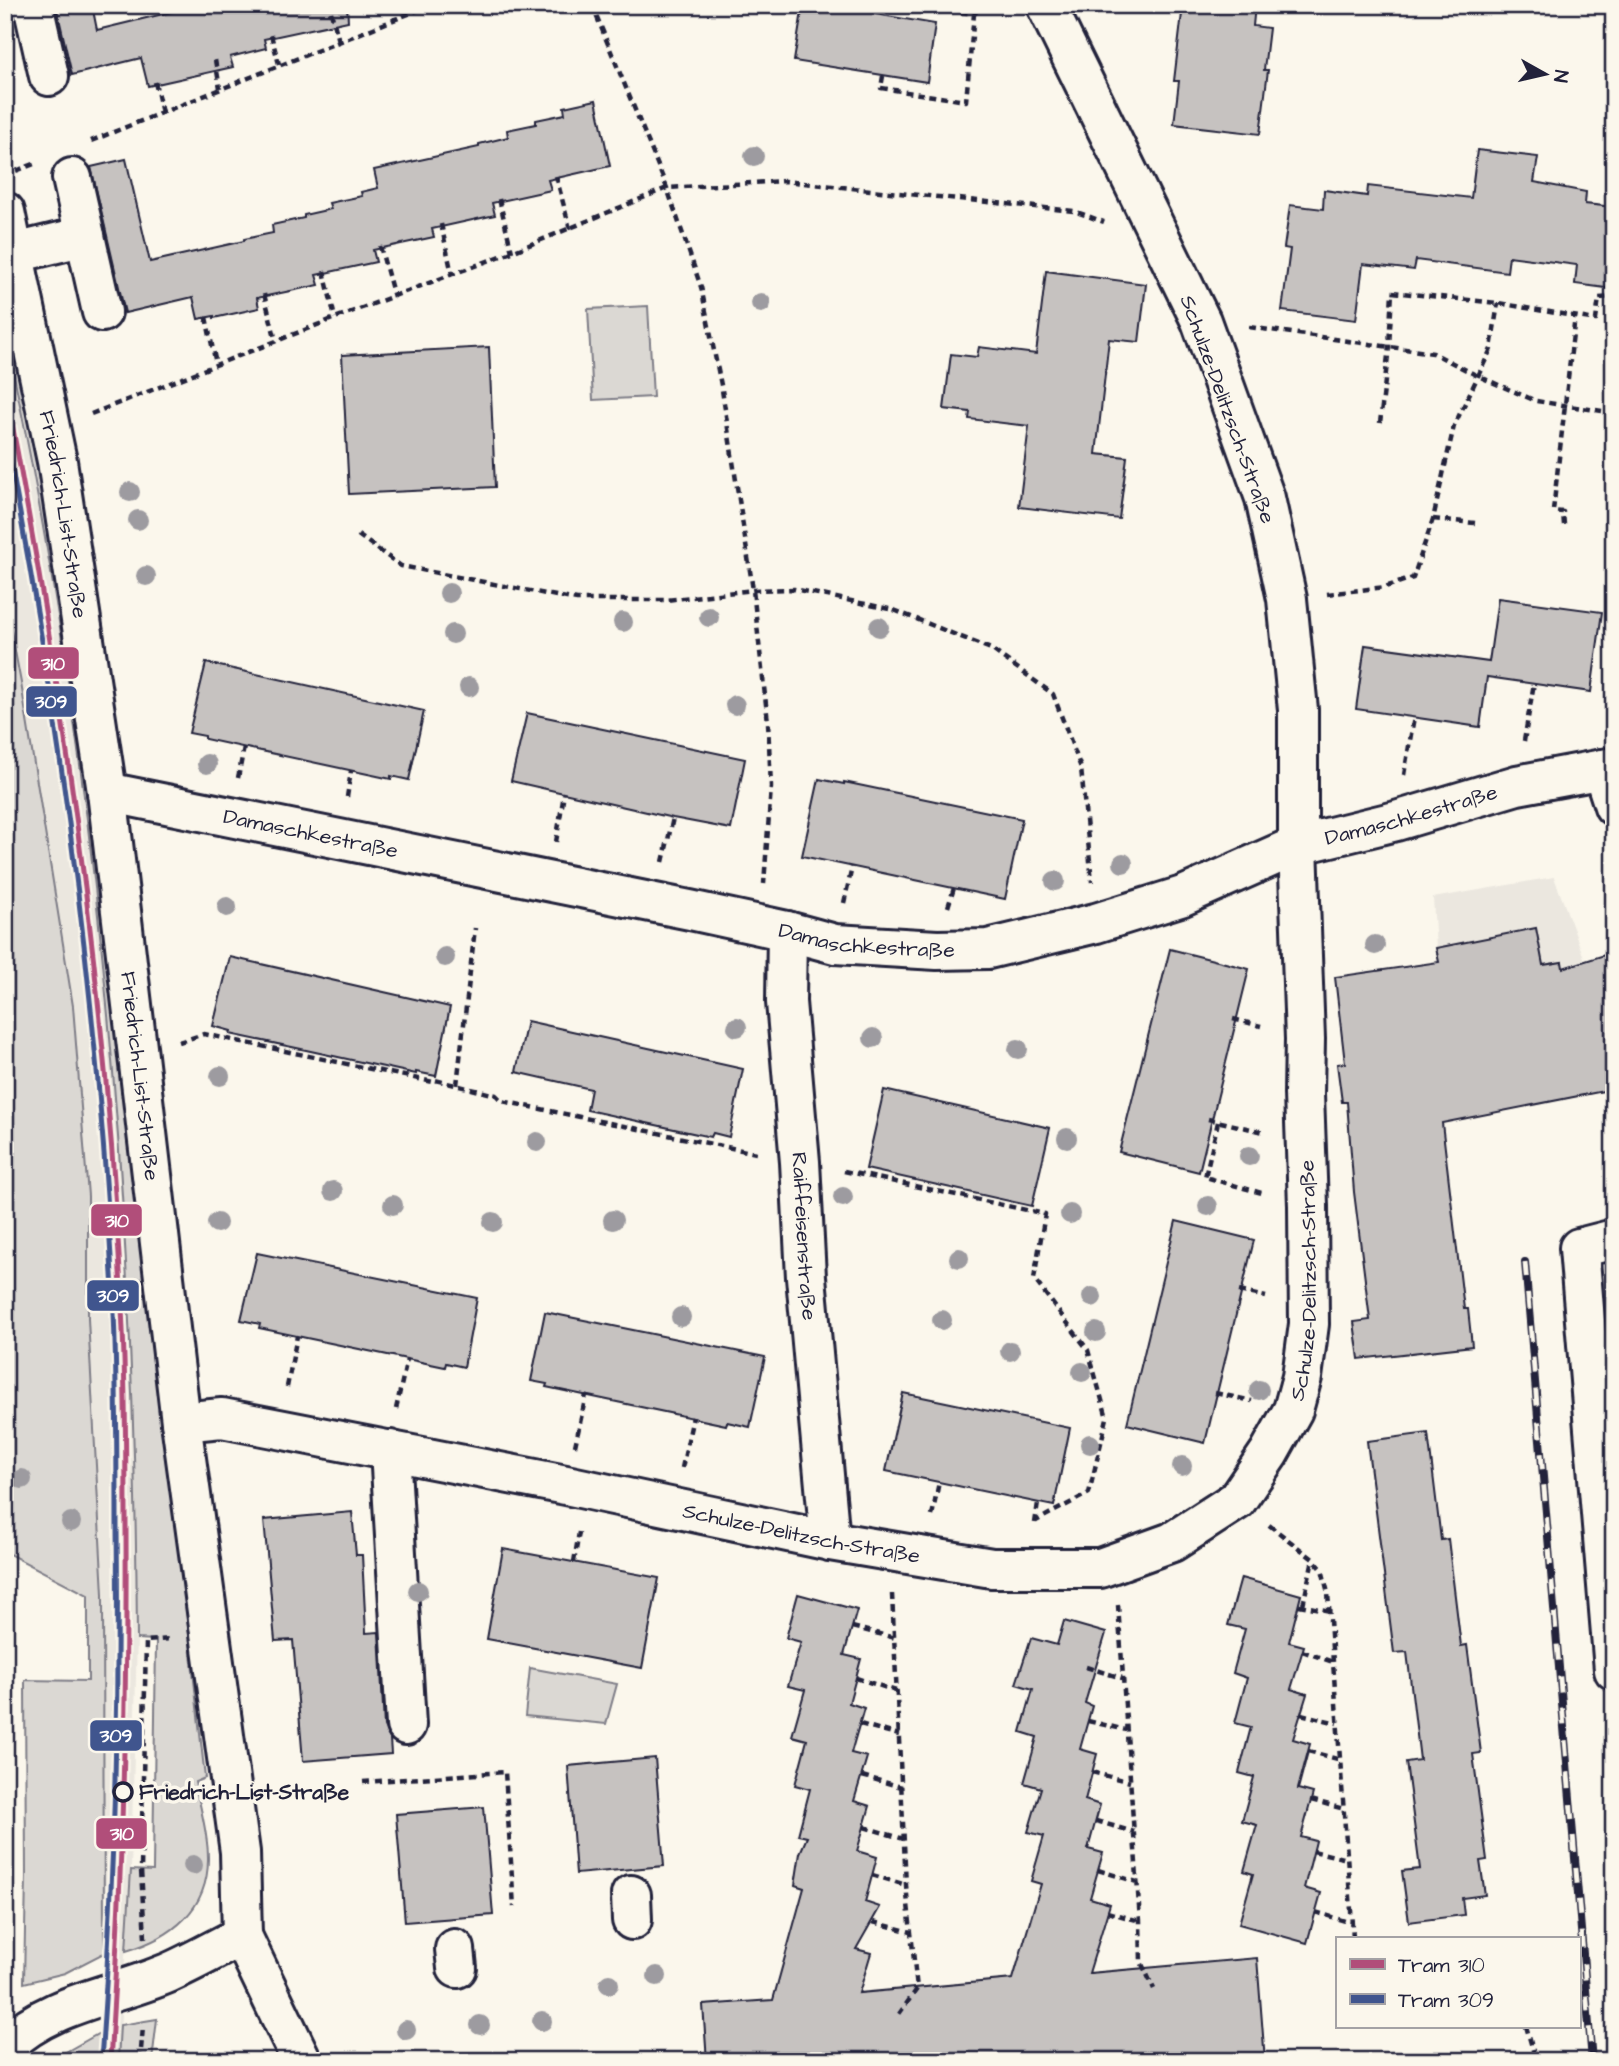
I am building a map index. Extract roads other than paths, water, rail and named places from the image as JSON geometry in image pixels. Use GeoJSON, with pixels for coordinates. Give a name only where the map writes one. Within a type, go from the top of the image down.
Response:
{"type":"FeatureCollection","features":[{"type":"Feature","properties":{"kind":"street","name":"Schulze-Delitzsch-Straße"},"geometry":{"type":"LineString","coordinates":[[181,1422],[222,1418],[830,1541],[992,1568],[1100,1568],[1172,1542],[1237,1500],[1269,1453],[1293,1410],[1302,1377],[1308,1324],[1305,1040],[1298,845],[1298,710],[1287,598],[1265,498],[1200,321],[1046,5]]}},
{"type":"Feature","properties":{"kind":"street"},"geometry":{"type":"LineString","coordinates":[[25,16],[49,76]]}},
{"type":"Feature","properties":{"kind":"street"},"geometry":{"type":"LineString","coordinates":[[57,169],[85,236],[102,312]]}},
{"type":"Feature","properties":{"kind":"street","name":"Friedrich-List-Straße"},"geometry":{"type":"LineString","coordinates":[[5,212],[52,430],[107,792],[181,1422],[240,1852],[242,1936]]}},
{"type":"Feature","properties":{"kind":"street"},"geometry":{"type":"LineString","coordinates":[[15,253],[85,236]]}},
{"type":"Feature","properties":{"kind":"street"},"geometry":{"type":"LineString","coordinates":[[1608,768],[1614,806]]}},
{"type":"Feature","properties":{"kind":"street","name":"Damaschkestraße"},"geometry":{"type":"LineString","coordinates":[[107,792],[666,905],[835,944],[937,950],[988,949],[1096,923],[1183,896],[1298,845],[1396,821],[1517,786],[1608,768]]}},
{"type":"Feature","properties":{"kind":"street","name":"Raiffeisenstraße"},"geometry":{"type":"LineString","coordinates":[[775,929],[786,1002],[800,1163],[806,1277],[830,1541]]}},
{"type":"Feature","properties":{"kind":"street"},"geometry":{"type":"LineString","coordinates":[[1614,1239],[1579,1248],[1614,1670]]}},
{"type":"Feature","properties":{"kind":"street"},"geometry":{"type":"LineString","coordinates":[[390,1450],[406,1725]]}},
{"type":"Feature","properties":{"kind":"street"},"geometry":{"type":"LineString","coordinates":[[5,2046],[24,2028],[58,2011],[167,1973],[242,1936],[302,2061]]}},
{"type":"Feature","properties":{"kind":"railway"},"geometry":{"type":"LineString","coordinates":[[1525,1262],[1592,2061]]}},
{"type":"Feature","properties":{"kind":"tram line","name":"310"},"geometry":{"type":"LineString","coordinates":[[5,387],[46,616],[80,846],[106,1077],[115,1193],[124,1364],[126,1595],[121,1862],[110,2061]]}},
{"type":"Feature","properties":{"kind":"tram line","name":"309"},"geometry":{"type":"LineString","coordinates":[[5,433],[44,651],[75,871],[108,1202],[116,1366],[117,1660],[115,1794],[101,2060]]}},
{"type":"Feature","properties":{"kind":"place","name":"Friedrich-List-Straße"},"geometry":{"type":"Point","coordinates":[123,1792]}}]}
